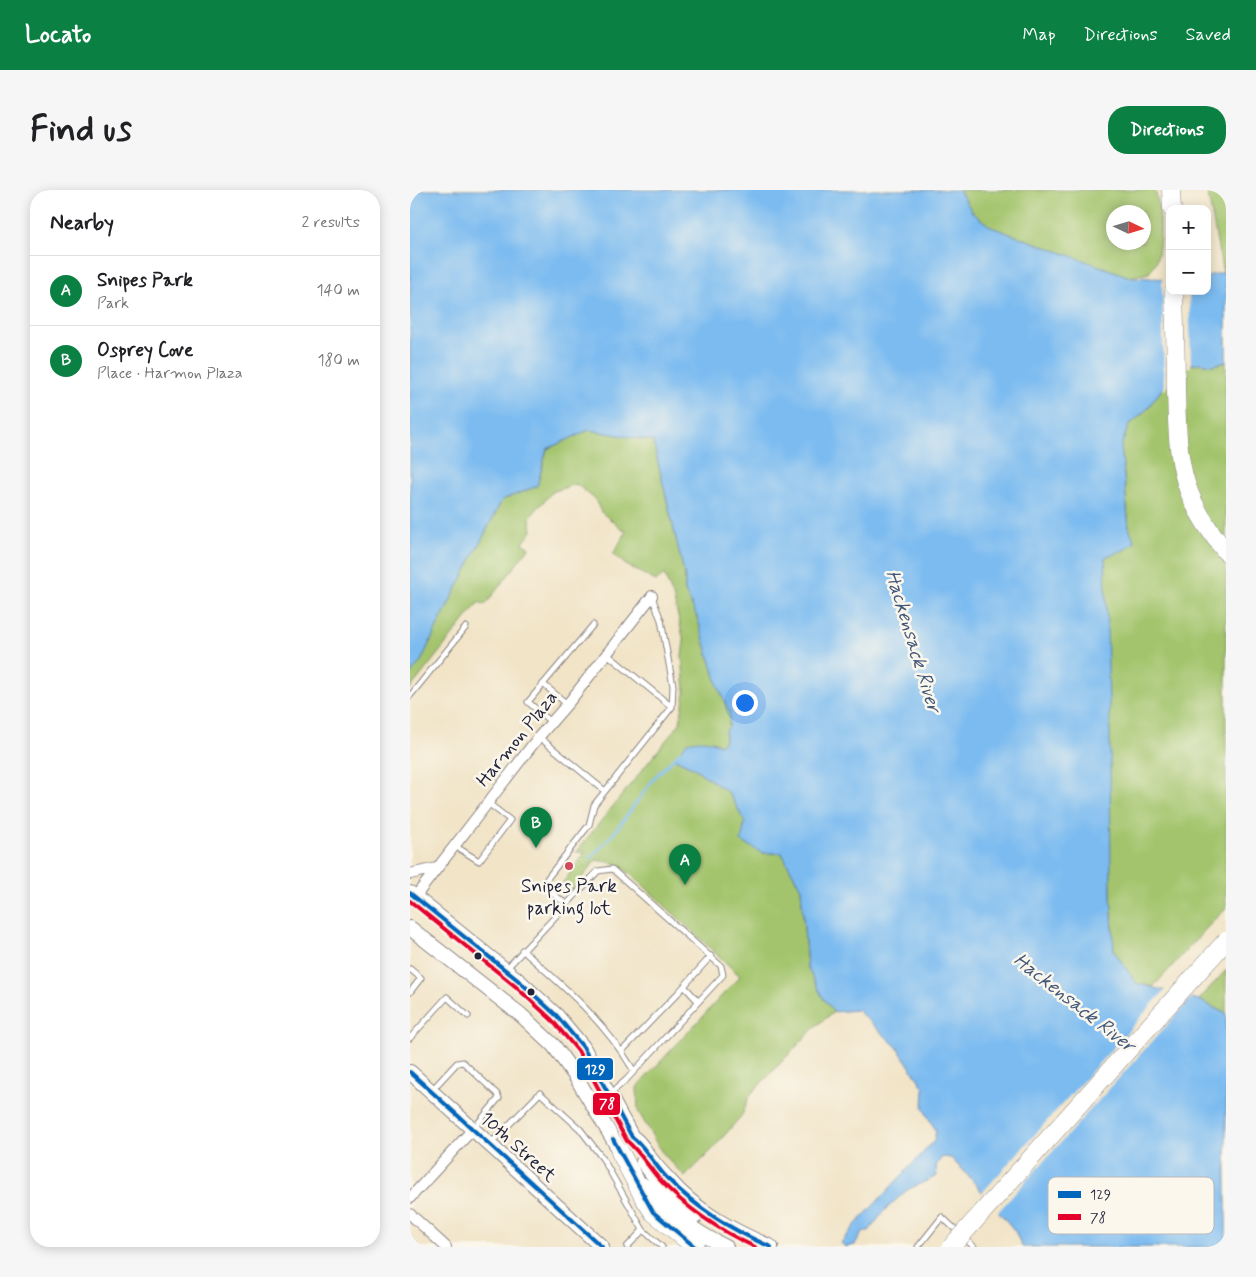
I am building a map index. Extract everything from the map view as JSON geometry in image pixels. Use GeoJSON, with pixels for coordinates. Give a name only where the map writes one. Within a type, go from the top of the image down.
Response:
{"type":"FeatureCollection","features":[{"type":"Feature","properties":{"kind":"highway"},"geometry":{"type":"LineString","coordinates":[[1171,190],[1172,205]]}},
{"type":"Feature","properties":{"kind":"highway"},"geometry":{"type":"LineString","coordinates":[[1174,295],[1177,427],[1180,457],[1186,483],[1196,509],[1209,531],[1226,552]]}},
{"type":"Feature","properties":{"kind":"highway"},"geometry":{"type":"LineString","coordinates":[[950,1247],[1226,941]]}},
{"type":"Feature","properties":{"kind":"highway"},"geometry":{"type":"LineString","coordinates":[[620,1152],[653,1212],[696,1247]]}},
{"type":"Feature","properties":{"kind":"main road"},"geometry":{"type":"LineString","coordinates":[[412,897],[506,970],[557,1016],[583,1046],[632,1137],[633,1145],[655,1179],[680,1204],[715,1231],[747,1247]]}},
{"type":"Feature","properties":{"kind":"main road"},"geometry":{"type":"LineString","coordinates":[[410,928],[520,1015],[554,1046],[576,1077],[638,1179],[658,1202],[692,1229],[726,1247]]}},
{"type":"Feature","properties":{"kind":"main road","name":"10th Street"},"geometry":{"type":"LineString","coordinates":[[410,1072],[602,1247]]}},
{"type":"Feature","properties":{"kind":"main road"},"geometry":{"type":"LineString","coordinates":[[632,1137],[639,1141],[649,1157],[686,1198],[719,1222],[746,1237],[771,1247]]}},
{"type":"Feature","properties":{"kind":"street","name":"Harmon Plaza"},"geometry":{"type":"LineString","coordinates":[[412,897],[652,596]]}},
{"type":"Feature","properties":{"kind":"street"},"geometry":{"type":"LineString","coordinates":[[410,874],[437,868]]}},
{"type":"Feature","properties":{"kind":"street"},"geometry":{"type":"LineString","coordinates":[[410,1198],[473,1129]]}},
{"type":"Feature","properties":{"kind":"street"},"geometry":{"type":"LineString","coordinates":[[410,1214],[446,1247]]}},
{"type":"Feature","properties":{"kind":"lane"},"geometry":{"type":"LineString","coordinates":[[566,904],[542,885],[589,825],[594,805],[672,707],[673,686],[661,620],[652,596]]}},
{"type":"Feature","properties":{"kind":"lane"},"geometry":{"type":"LineString","coordinates":[[551,722],[528,702],[593,625]]}},
{"type":"Feature","properties":{"kind":"lane"},"geometry":{"type":"LineString","coordinates":[[410,696],[466,627]]}},
{"type":"Feature","properties":{"kind":"lane"},"geometry":{"type":"LineString","coordinates":[[607,653],[672,707]]}},
{"type":"Feature","properties":{"kind":"lane"},"geometry":{"type":"LineString","coordinates":[[543,684],[567,704]]}},
{"type":"Feature","properties":{"kind":"lane"},"geometry":{"type":"LineString","coordinates":[[539,736],[606,791]]}},
{"type":"Feature","properties":{"kind":"lane"},"geometry":{"type":"LineString","coordinates":[[454,846],[479,860],[510,820],[487,803]]}},
{"type":"Feature","properties":{"kind":"lane"},"geometry":{"type":"LineString","coordinates":[[506,970],[522,950],[598,871],[612,869],[721,966],[723,975],[634,1071],[609,1094]]}},
{"type":"Feature","properties":{"kind":"lane"},"geometry":{"type":"LineString","coordinates":[[522,950],[579,1001],[604,1028],[622,1051],[634,1071]]}},
{"type":"Feature","properties":{"kind":"lane"},"geometry":{"type":"LineString","coordinates":[[622,1051],[711,956]]}},
{"type":"Feature","properties":{"kind":"lane"},"geometry":{"type":"LineString","coordinates":[[410,968],[421,978],[410,992]]}},
{"type":"Feature","properties":{"kind":"lane"},"geometry":{"type":"LineString","coordinates":[[684,986],[698,1001]]}},
{"type":"Feature","properties":{"kind":"lane"},"geometry":{"type":"LineString","coordinates":[[410,1038],[447,997],[468,1016]]}},
{"type":"Feature","properties":{"kind":"lane"},"geometry":{"type":"LineString","coordinates":[[431,1091],[457,1063],[463,1062],[499,1098],[473,1129]]}},
{"type":"Feature","properties":{"kind":"lane"},"geometry":{"type":"LineString","coordinates":[[490,1144],[540,1093],[586,1136],[603,1159],[643,1230],[658,1246]]}},
{"type":"Feature","properties":{"kind":"lane"},"geometry":{"type":"LineString","coordinates":[[918,1247],[942,1218],[974,1247]]}},
{"type":"Feature","properties":{"kind":"lane"},"geometry":{"type":"LineString","coordinates":[[627,1247],[643,1230]]}},
{"type":"Feature","properties":{"kind":"green space"},"geometry":{"type":"Polygon","coordinates":[[[959,190],[1155,190],[1159,206],[1160,224],[1160,242],[1156,263],[1149,273],[1130,277],[979,223],[959,190]]]}},
{"type":"Feature","properties":{"kind":"green space"},"geometry":{"type":"Polygon","coordinates":[[[1207,190],[1226,190],[1226,272],[1223,273],[1211,205],[1207,190]]]}},
{"type":"Feature","properties":{"kind":"green space"},"geometry":{"type":"Polygon","coordinates":[[[1226,362],[1226,909],[1153,987],[1136,983],[1114,951],[1111,894],[1105,556],[1124,550],[1135,542],[1129,528],[1121,446],[1129,425],[1146,410],[1179,367],[1200,363],[1213,365],[1226,362]]]}},
{"type":"Feature","properties":{"kind":"green space"},"geometry":{"type":"Polygon","coordinates":[[[589,430],[653,441],[685,577],[685,591],[697,617],[718,686],[730,713],[729,727],[725,732],[725,741],[720,745],[713,741],[675,759],[694,768],[729,793],[745,822],[743,830],[762,853],[782,853],[801,889],[807,967],[823,998],[834,1012],[817,1025],[750,1095],[742,1115],[711,1151],[685,1177],[661,1151],[638,1111],[637,1087],[740,976],[631,874],[614,863],[596,860],[570,893],[562,884],[586,852],[576,852],[680,723],[685,692],[682,656],[684,641],[673,596],[664,574],[656,581],[626,565],[613,554],[626,532],[601,512],[596,500],[576,484],[552,492],[530,517],[532,531],[523,543],[529,548],[485,605],[479,602],[410,689],[410,675],[421,661],[502,500],[537,486],[547,449],[589,430]]]}},
{"type":"Feature","properties":{"kind":"green space"},"geometry":{"type":"Polygon","coordinates":[[[1226,970],[1226,1014],[1199,1000],[1226,970]]]}},
{"type":"Feature","properties":{"kind":"water","name":"Hackensack River"},"geometry":{"type":"Polygon","coordinates":[[[410,190],[959,190],[973,213],[991,227],[1130,277],[1166,279],[1166,295],[1211,295],[1211,275],[1226,272],[1226,362],[1213,365],[1200,363],[1179,367],[1146,410],[1129,425],[1121,446],[1129,528],[1135,542],[1124,550],[1105,557],[1110,734],[1111,894],[1114,951],[1136,983],[1199,1000],[1226,1014],[1226,1247],[1022,1247],[1015,1231],[972,1180],[951,1158],[942,1157],[936,1166],[937,1176],[907,1190],[884,1211],[869,1231],[863,1232],[855,1245],[846,1247],[841,1243],[856,1224],[934,1141],[936,1131],[923,1108],[924,1088],[897,1047],[857,1010],[834,1012],[823,998],[807,967],[801,889],[782,853],[762,853],[741,841],[745,822],[729,793],[694,768],[675,759],[687,742],[704,740],[720,745],[725,741],[725,731],[729,727],[730,713],[718,686],[697,617],[685,591],[685,577],[653,441],[589,430],[547,449],[537,486],[502,500],[421,661],[410,675],[410,190]]]}},
{"type":"Feature","properties":{"kind":"pier"},"geometry":{"type":"Polygon","coordinates":[[[1162,276],[1166,276],[1166,295],[1189,295],[1191,367],[1180,369],[1164,391],[1162,276]]]}},
{"type":"Feature","properties":{"kind":"pier"},"geometry":{"type":"Polygon","coordinates":[[[1167,988],[1193,996],[997,1213],[981,1194],[1167,988]]]}},
{"type":"Feature","properties":{"kind":"waterway"},"geometry":{"type":"LineString","coordinates":[[590,859],[614,833],[655,777],[681,751]]}},
{"type":"Feature","properties":{"kind":"transit line","name":"129"},"geometry":{"type":"LineString","coordinates":[[410,893],[519,981],[557,1016],[583,1047],[632,1137],[678,1189],[715,1218],[771,1247]]}},
{"type":"Feature","properties":{"kind":"transit line","name":"78"},"geometry":{"type":"LineString","coordinates":[[410,901],[515,986],[552,1020],[578,1051],[627,1141],[636,1149],[659,1179],[704,1218],[755,1247]]}},
{"type":"Feature","properties":{"kind":"transit line","name":"129"},"geometry":{"type":"LineString","coordinates":[[410,1072],[602,1247]]}},
{"type":"Feature","properties":{"kind":"transit line","name":"129"},"geometry":{"type":"LineString","coordinates":[[613,1139],[653,1212],[695,1247]]}},
{"type":"Feature","properties":{"kind":"place","name":"Osprey Cove"},"geometry":{"type":"Point","coordinates":[536,848]}},
{"type":"Feature","properties":{"kind":"place","name":"Snipes Park parking lot"},"geometry":{"type":"Point","coordinates":[569,866]}},
{"type":"Feature","properties":{"kind":"place","name":"Snipes Park"},"geometry":{"type":"Point","coordinates":[685,885]}}]}
